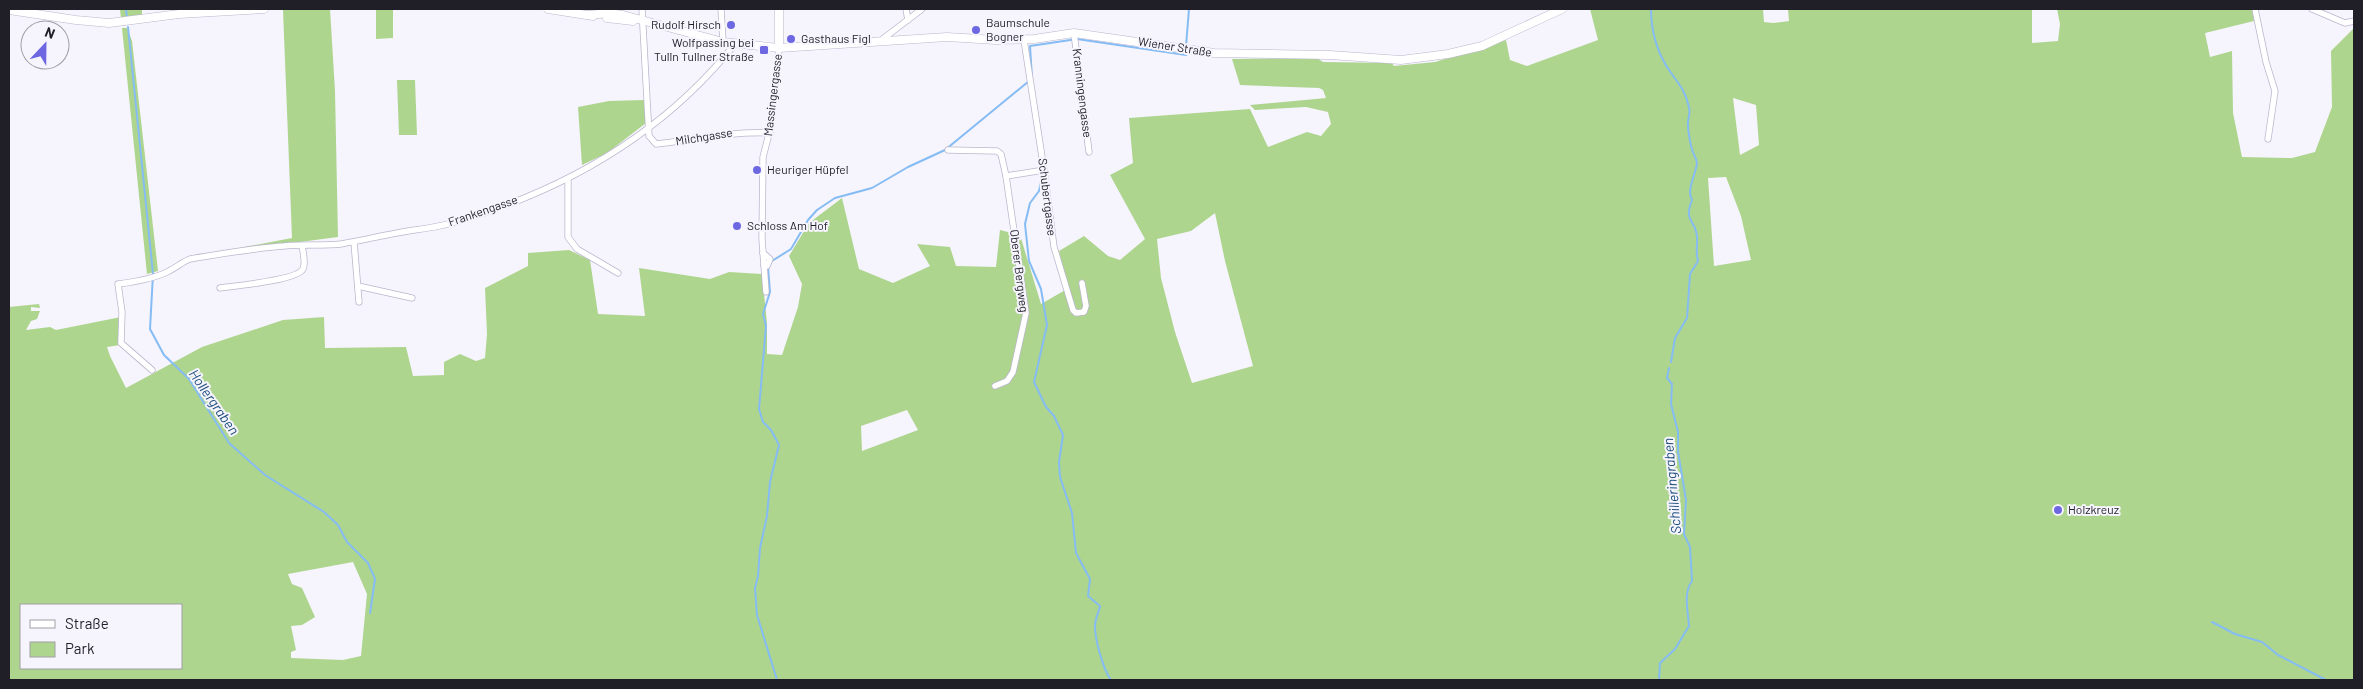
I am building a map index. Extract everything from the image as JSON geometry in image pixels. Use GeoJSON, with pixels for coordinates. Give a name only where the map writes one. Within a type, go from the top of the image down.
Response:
{"type":"FeatureCollection","features":[{"type":"Feature","properties":{"kind":"main road"},"geometry":{"type":"LineString","coordinates":[[9,10],[87,22],[108,23],[172,14],[264,9]]}},
{"type":"Feature","properties":{"kind":"main road","name":"Wiener Straße"},"geometry":{"type":"LineString","coordinates":[[548,9],[620,21],[642,21],[723,42],[779,48],[947,37],[1024,40],[1074,37],[1227,54],[1330,55],[1414,59],[1482,46],[1562,9]]}},
{"type":"Feature","properties":{"kind":"main road"},"geometry":{"type":"LineString","coordinates":[[779,9],[779,48]]}},
{"type":"Feature","properties":{"kind":"street"},"geometry":{"type":"LineString","coordinates":[[642,9],[649,129]]}},
{"type":"Feature","properties":{"kind":"street"},"geometry":{"type":"LineString","coordinates":[[721,9],[723,42]]}},
{"type":"Feature","properties":{"kind":"street"},"geometry":{"type":"LineString","coordinates":[[906,9],[908,20]]}},
{"type":"Feature","properties":{"kind":"street"},"geometry":{"type":"LineString","coordinates":[[880,42],[922,9]]}},
{"type":"Feature","properties":{"kind":"street"},"geometry":{"type":"LineString","coordinates":[[2255,9],[2266,62],[2275,91],[2268,139]]}},
{"type":"Feature","properties":{"kind":"street"},"geometry":{"type":"LineString","coordinates":[[2312,9],[2345,23],[2354,21]]}},
{"type":"Feature","properties":{"kind":"street","name":"Kranningengasse"},"geometry":{"type":"LineString","coordinates":[[1074,37],[1089,152]]}},
{"type":"Feature","properties":{"kind":"street","name":"Schubertgasse"},"geometry":{"type":"LineString","coordinates":[[1024,40],[1032,83],[1042,171],[1054,248],[1073,310],[1076,313],[1084,312],[1086,306],[1082,283]]}},
{"type":"Feature","properties":{"kind":"street","name":"Frankengasse"},"geometry":{"type":"LineString","coordinates":[[152,370],[120,343],[122,312],[118,284],[153,276],[190,259],[277,246],[328,245],[354,242],[451,223],[510,203],[568,179],[602,161],[649,129],[715,68],[735,44]]}},
{"type":"Feature","properties":{"kind":"street","name":"Massingergasse"},"geometry":{"type":"LineString","coordinates":[[766,292],[763,253],[763,157],[770,133],[779,48]]}},
{"type":"Feature","properties":{"kind":"street","name":"Milchgasse"},"geometry":{"type":"LineString","coordinates":[[649,129],[648,136],[656,144],[721,136],[732,132],[770,133]]}},
{"type":"Feature","properties":{"kind":"street","name":"Oberer Bergweg"},"geometry":{"type":"LineString","coordinates":[[948,150],[997,151],[1000,154],[1006,176],[1026,313],[1013,372],[1007,381],[995,386]]}},
{"type":"Feature","properties":{"kind":"street"},"geometry":{"type":"LineString","coordinates":[[1006,176],[1042,171]]}},
{"type":"Feature","properties":{"kind":"street"},"geometry":{"type":"LineString","coordinates":[[568,179],[568,237],[577,249],[618,273]]}},
{"type":"Feature","properties":{"kind":"street"},"geometry":{"type":"LineString","coordinates":[[354,242],[358,302]]}},
{"type":"Feature","properties":{"kind":"street"},"geometry":{"type":"LineString","coordinates":[[220,288],[286,278],[299,274],[303,270],[304,264],[302,246]]}},
{"type":"Feature","properties":{"kind":"street"},"geometry":{"type":"LineString","coordinates":[[358,286],[412,298]]}},
{"type":"Feature","properties":{"kind":"green space"},"geometry":{"type":"Polygon","coordinates":[[[120,9],[142,9],[142,16],[121,19],[120,9]]]}},
{"type":"Feature","properties":{"kind":"green space"},"geometry":{"type":"Polygon","coordinates":[[[330,9],[335,91],[338,237],[207,254],[292,238],[283,10],[330,9]]]}},
{"type":"Feature","properties":{"kind":"green space"},"geometry":{"type":"Polygon","coordinates":[[[376,9],[393,9],[393,38],[376,39],[376,9]]]}},
{"type":"Feature","properties":{"kind":"green space"},"geometry":{"type":"Polygon","coordinates":[[[1590,9],[1763,9],[1764,22],[1773,23],[1789,21],[1788,9],[2032,9],[2032,43],[2058,41],[2060,24],[2057,9],[2252,9],[2254,21],[2205,33],[2210,57],[2232,51],[2233,113],[2242,157],[2292,158],[2315,152],[2332,107],[2331,51],[2354,28],[2354,680],[9,680],[9,307],[39,304],[40,308],[31,307],[31,311],[40,311],[37,319],[31,321],[26,330],[50,327],[56,330],[121,317],[120,345],[107,347],[126,388],[202,347],[283,320],[324,317],[325,348],[406,347],[413,376],[444,375],[444,362],[460,354],[476,361],[485,358],[487,334],[485,288],[528,266],[528,253],[569,250],[590,260],[598,314],[645,316],[639,268],[710,279],[729,272],[762,274],[767,323],[767,354],[782,355],[798,307],[802,284],[789,256],[809,223],[842,198],[859,269],[893,283],[930,266],[917,244],[950,247],[956,266],[996,267],[1000,230],[1020,235],[1041,304],[1067,289],[1059,251],[1084,236],[1108,256],[1120,260],[1145,239],[1110,175],[1133,163],[1129,118],[1250,109],[1268,147],[1307,132],[1321,136],[1331,124],[1328,112],[1306,107],[1255,110],[1250,105],[1326,98],[1323,90],[1319,88],[1240,85],[1232,59],[1317,58],[1323,62],[1392,63],[1394,66],[1435,62],[1506,40],[1510,60],[1527,66],[1598,40],[1590,9]],[[1733,98],[1740,155],[1759,145],[1756,105],[1733,98]],[[1726,177],[1708,178],[1714,266],[1751,260],[1741,216],[1726,177]],[[1215,213],[1191,231],[1157,239],[1161,278],[1175,332],[1192,383],[1253,366],[1225,261],[1215,213]],[[907,410],[861,426],[862,451],[918,430],[907,410]],[[353,562],[288,574],[292,584],[302,588],[315,617],[302,625],[291,626],[296,650],[291,652],[291,658],[343,660],[361,656],[367,594],[353,562]]]}},
{"type":"Feature","properties":{"kind":"green space"},"geometry":{"type":"Polygon","coordinates":[[[122,28],[127,28],[132,41],[158,271],[147,274],[122,28]]]}},
{"type":"Feature","properties":{"kind":"green space"},"geometry":{"type":"Polygon","coordinates":[[[397,80],[415,80],[417,135],[399,135],[397,80]]]}},
{"type":"Feature","properties":{"kind":"green space"},"geometry":{"type":"Polygon","coordinates":[[[644,100],[646,123],[607,153],[582,165],[578,107],[609,101],[644,100]]]}},
{"type":"Feature","properties":{"kind":"waterway","name":"Hollergraben"},"geometry":{"type":"LineString","coordinates":[[126,9],[127,18]]}},
{"type":"Feature","properties":{"kind":"waterway"},"geometry":{"type":"LineString","coordinates":[[1186,46],[1189,9]]}},
{"type":"Feature","properties":{"kind":"waterway","name":"Schilleringraben"},"geometry":{"type":"LineString","coordinates":[[1651,9],[1653,32],[1657,46],[1687,100],[1689,135],[1692,150],[1697,160],[1690,192],[1692,200],[1689,217],[1696,231],[1698,261],[1690,274],[1687,318],[1675,338],[1671,362]]}},
{"type":"Feature","properties":{"kind":"waterway","name":"Hollergraben"},"geometry":{"type":"LineString","coordinates":[[128,27],[153,274],[150,329],[164,355],[189,379],[229,443],[265,475],[324,512],[338,525],[347,542],[368,563],[375,579],[370,613]]}},
{"type":"Feature","properties":{"kind":"waterway"},"geometry":{"type":"LineString","coordinates":[[1032,78],[1030,46],[1077,39],[1186,55],[1186,51]]}},
{"type":"Feature","properties":{"kind":"waterway"},"geometry":{"type":"LineString","coordinates":[[772,261],[791,249],[808,220],[817,210],[835,198],[872,188],[908,167],[945,150],[1029,81]]}},
{"type":"Feature","properties":{"kind":"waterway"},"geometry":{"type":"LineString","coordinates":[[1042,176],[1039,191],[1030,203],[1025,224],[1029,261],[1041,289],[1047,325],[1034,382],[1063,435],[1059,462],[1060,477],[1072,513],[1076,553],[1090,579],[1088,596],[1100,606],[1095,623],[1096,639],[1102,662],[1111,680]]}},
{"type":"Feature","properties":{"kind":"waterway"},"geometry":{"type":"LineString","coordinates":[[768,267],[770,292],[763,314],[766,326],[759,409],[763,422],[771,430],[779,445],[770,482],[767,516],[760,548],[755,588],[757,615],[777,680]]}},
{"type":"Feature","properties":{"kind":"waterway","name":"Schilleringraben"},"geometry":{"type":"LineString","coordinates":[[1659,680],[1660,663],[1675,649],[1689,626],[1687,597],[1692,581],[1690,547],[1684,534],[1686,500],[1678,452],[1678,432],[1671,404],[1672,384],[1667,378],[1669,368]]}},
{"type":"Feature","properties":{"kind":"waterway"},"geometry":{"type":"LineString","coordinates":[[2212,622],[2235,634],[2262,642],[2278,655],[2326,680]]}},
{"type":"Feature","properties":{"kind":"place","name":"Rudolf Hirsch"},"geometry":{"type":"Point","coordinates":[731,25]}},
{"type":"Feature","properties":{"kind":"place","name":"Baumschule Bogner"},"geometry":{"type":"Point","coordinates":[976,30]}},
{"type":"Feature","properties":{"kind":"place","name":"Gasthaus Figl"},"geometry":{"type":"Point","coordinates":[791,39]}},
{"type":"Feature","properties":{"kind":"place","name":"Wolfpassing bei Tulln Tullner Straße"},"geometry":{"type":"Point","coordinates":[764,50]}},
{"type":"Feature","properties":{"kind":"place","name":"Heuriger Hüpfel"},"geometry":{"type":"Point","coordinates":[757,170]}},
{"type":"Feature","properties":{"kind":"place","name":"Schloss Am Hof"},"geometry":{"type":"Point","coordinates":[737,226]}},
{"type":"Feature","properties":{"kind":"place","name":"Holzkreuz"},"geometry":{"type":"Point","coordinates":[2058,510]}}]}
